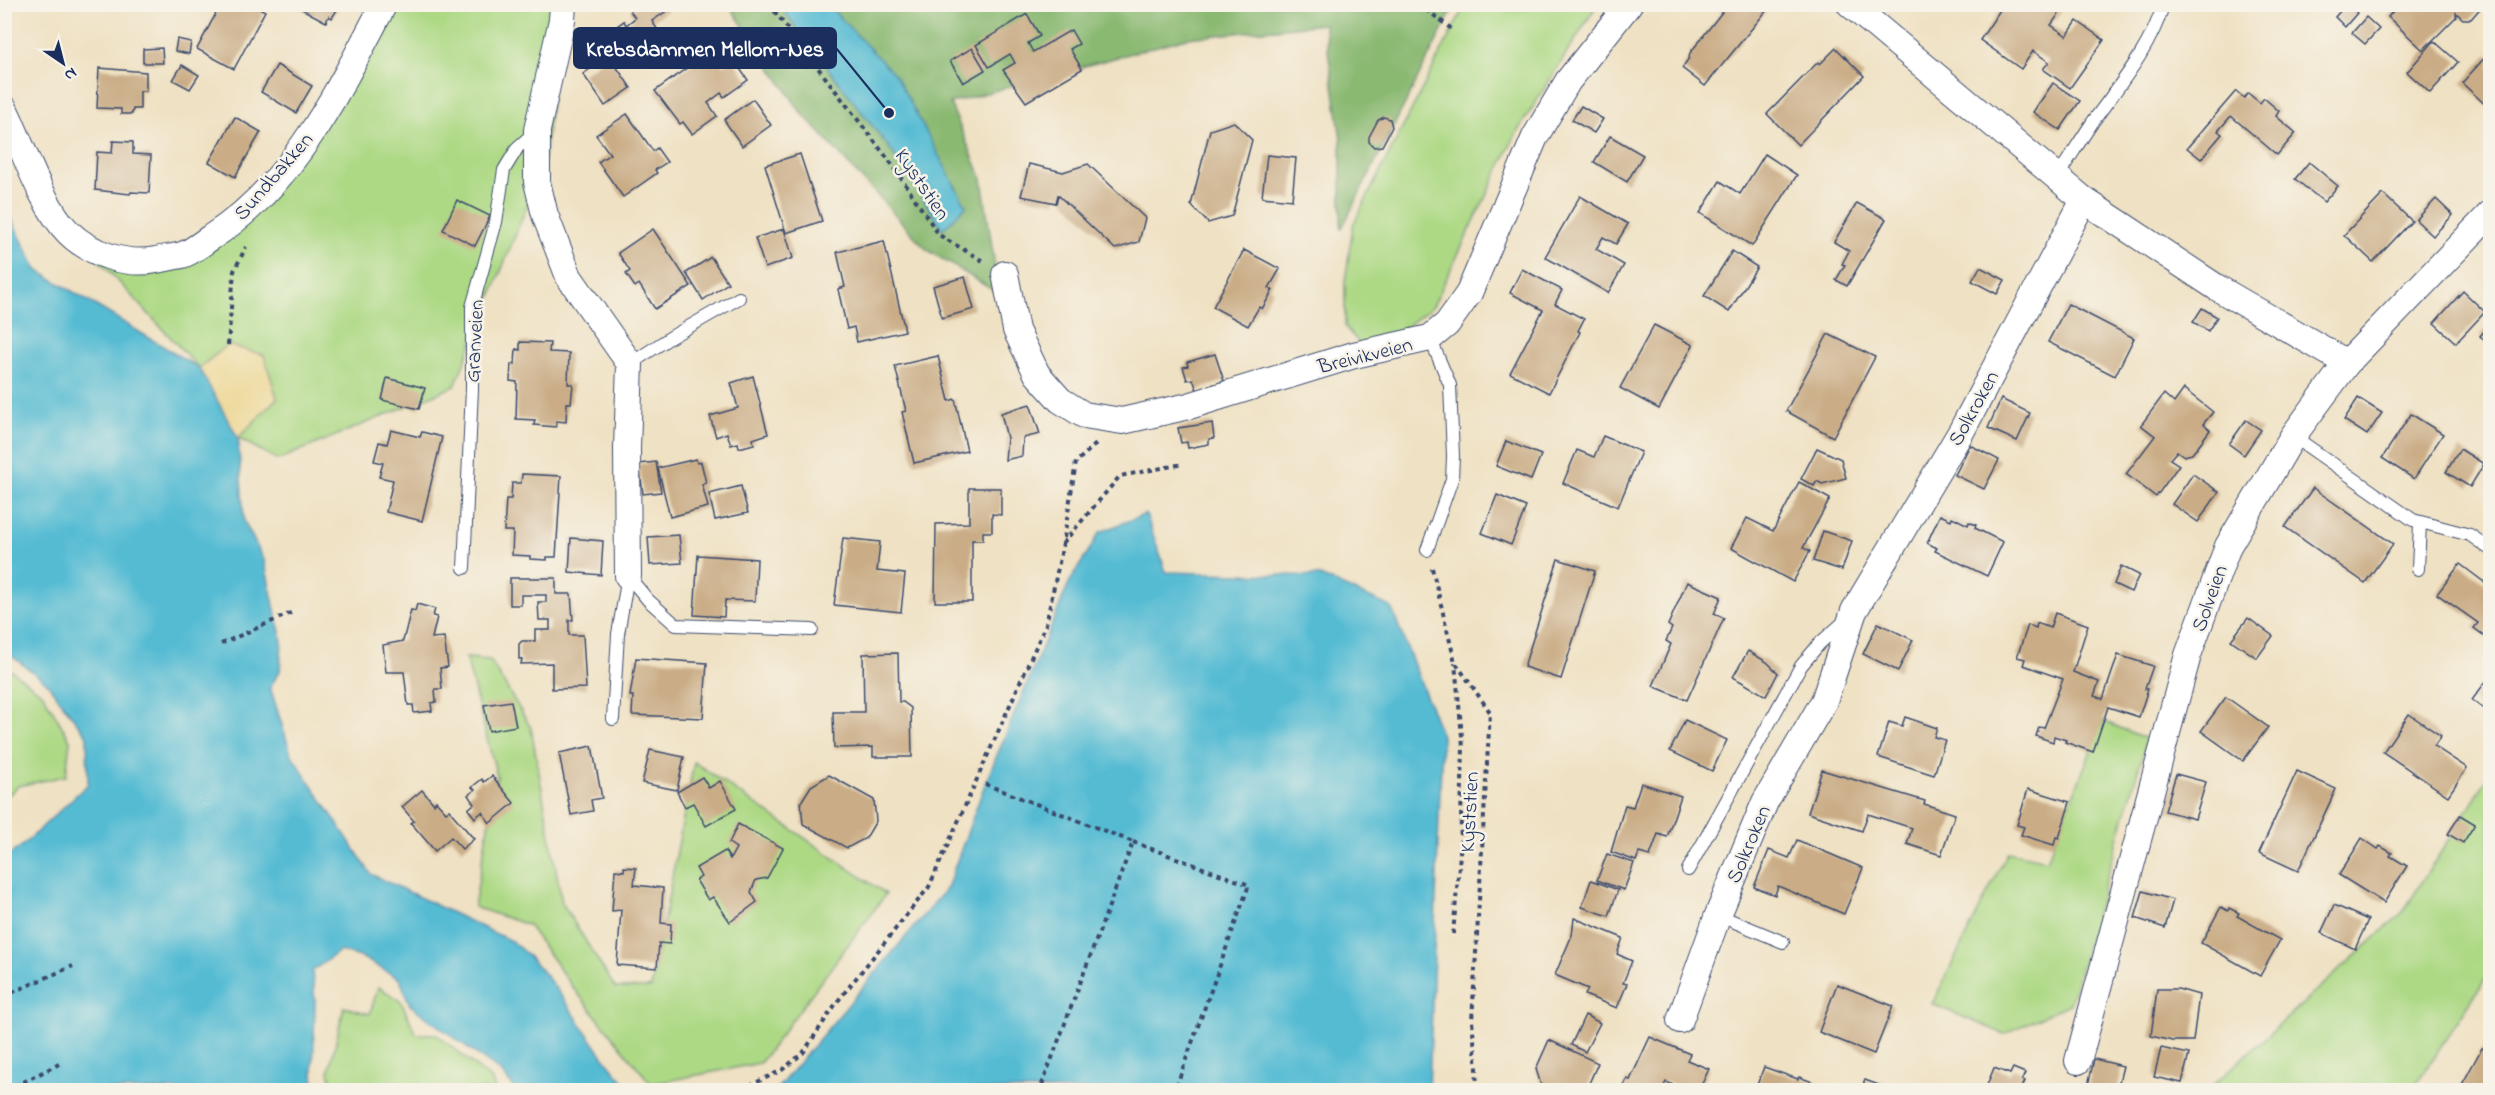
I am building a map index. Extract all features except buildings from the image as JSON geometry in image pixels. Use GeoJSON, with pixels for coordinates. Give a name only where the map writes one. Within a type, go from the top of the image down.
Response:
{"type":"FeatureCollection","features":[{"type":"Feature","properties":{"kind":"street","name":"Sundbakken"},"geometry":{"type":"LineString","coordinates":[[4,108],[46,202],[68,232],[88,247],[119,260],[142,263],[185,254],[227,227],[259,198],[307,141],[338,90],[384,4]]}},
{"type":"Feature","properties":{"kind":"street"},"geometry":{"type":"LineString","coordinates":[[563,4],[562,20],[537,130],[537,182],[545,215],[569,277],[630,364],[627,448],[628,576]]}},
{"type":"Feature","properties":{"kind":"street","name":"Breivikveien"},"geometry":{"type":"LineString","coordinates":[[1005,274],[1016,330],[1037,374],[1060,400],[1084,416],[1122,421],[1189,406],[1354,355],[1430,338],[1447,324],[1469,293],[1535,137],[1568,81],[1629,4]]}},
{"type":"Feature","properties":{"kind":"street"},"geometry":{"type":"LineString","coordinates":[[1850,4],[2084,200],[2216,287],[2347,363]]}},
{"type":"Feature","properties":{"kind":"street","name":"Solkroken"},"geometry":{"type":"LineString","coordinates":[[1680,1020],[1718,915],[1765,802],[1824,701],[1854,612],[1960,432],[2084,200]]}},
{"type":"Feature","properties":{"kind":"street","name":"Solveien"},"geometry":{"type":"LineString","coordinates":[[2078,1061],[2188,655],[2228,546],[2293,436],[2347,363],[2490,214]]}},
{"type":"Feature","properties":{"kind":"lane"},"geometry":{"type":"LineString","coordinates":[[2057,177],[2140,58],[2156,28],[2163,6]]}},
{"type":"Feature","properties":{"kind":"lane","name":"Granveien"},"geometry":{"type":"LineString","coordinates":[[464,568],[472,390],[472,307],[496,222],[504,170],[518,147],[537,130]]}},
{"type":"Feature","properties":{"kind":"lane"},"geometry":{"type":"LineString","coordinates":[[630,364],[671,337],[739,298]]}},
{"type":"Feature","properties":{"kind":"lane"},"geometry":{"type":"LineString","coordinates":[[1427,550],[1452,479],[1453,456],[1450,385],[1430,338]]}},
{"type":"Feature","properties":{"kind":"lane"},"geometry":{"type":"LineString","coordinates":[[2293,436],[2382,500],[2420,523],[2470,535],[2490,549]]}},
{"type":"Feature","properties":{"kind":"lane"},"geometry":{"type":"LineString","coordinates":[[2418,569],[2420,523]]}},
{"type":"Feature","properties":{"kind":"lane"},"geometry":{"type":"LineString","coordinates":[[628,576],[648,600],[676,625],[812,630]]}},
{"type":"Feature","properties":{"kind":"lane"},"geometry":{"type":"LineString","coordinates":[[613,719],[618,634],[628,576]]}},
{"type":"Feature","properties":{"kind":"lane","name":"Solkroken"},"geometry":{"type":"LineString","coordinates":[[1688,870],[1801,666],[1820,644],[1854,612]]}},
{"type":"Feature","properties":{"kind":"lane"},"geometry":{"type":"LineString","coordinates":[[1718,915],[1783,942]]}},
{"type":"Feature","properties":{"kind":"path","name":"Kyststien"},"geometry":{"type":"LineString","coordinates":[[769,4],[891,163],[939,235],[1005,274]]}},
{"type":"Feature","properties":{"kind":"path"},"geometry":{"type":"LineString","coordinates":[[1419,4],[1453,30]]}},
{"type":"Feature","properties":{"kind":"path"},"geometry":{"type":"LineString","coordinates":[[228,345],[234,271],[249,239]]}},
{"type":"Feature","properties":{"kind":"path"},"geometry":{"type":"LineString","coordinates":[[741,1090],[782,1070],[803,1053],[837,1002],[929,887],[1046,624],[1063,544],[1076,462],[1122,421]]}},
{"type":"Feature","properties":{"kind":"path"},"geometry":{"type":"LineString","coordinates":[[1063,544],[1120,476],[1183,464]]}},
{"type":"Feature","properties":{"kind":"path","name":"Kyststien"},"geometry":{"type":"LineString","coordinates":[[1427,550],[1455,662],[1490,712],[1472,1021],[1477,1068],[1476,1090]]}},
{"type":"Feature","properties":{"kind":"path"},"geometry":{"type":"LineString","coordinates":[[221,644],[293,612]]}},
{"type":"Feature","properties":{"kind":"path"},"geometry":{"type":"LineString","coordinates":[[1453,934],[1460,854],[1462,747],[1455,662]]}},
{"type":"Feature","properties":{"kind":"path"},"geometry":{"type":"LineString","coordinates":[[985,784],[1249,885],[1175,1090]]}},
{"type":"Feature","properties":{"kind":"path"},"geometry":{"type":"LineString","coordinates":[[1040,1090],[1133,842]]}},
{"type":"Feature","properties":{"kind":"path"},"geometry":{"type":"LineString","coordinates":[[4,996],[73,966]]}},
{"type":"Feature","properties":{"kind":"path"},"geometry":{"type":"LineString","coordinates":[[7,1090],[58,1064]]}},
{"type":"Feature","properties":{"kind":"green space"},"geometry":{"type":"Polygon","coordinates":[[[378,5],[563,5],[543,166],[455,386],[278,460],[238,438],[277,398],[228,345],[199,368],[77,237],[128,260],[187,244],[255,202],[378,5]]]}},
{"type":"Feature","properties":{"kind":"green space"},"geometry":{"type":"Polygon","coordinates":[[[729,5],[1455,5],[1341,230],[1341,139],[1324,24],[1187,38],[950,103],[982,179],[999,294],[926,249],[800,111],[729,5]]]}},
{"type":"Feature","properties":{"kind":"green space"},"geometry":{"type":"Polygon","coordinates":[[[1465,5],[1597,5],[1517,132],[1433,306],[1389,340],[1361,345],[1345,327],[1345,283],[1353,225],[1465,5]]]}},
{"type":"Feature","properties":{"kind":"green space"},"geometry":{"type":"Polygon","coordinates":[[[466,658],[490,660],[531,728],[562,903],[615,988],[651,988],[694,762],[886,894],[760,1063],[651,1084],[571,985],[528,925],[474,907],[497,776],[466,658]]]}},
{"type":"Feature","properties":{"kind":"green space"},"geometry":{"type":"Polygon","coordinates":[[[5,666],[43,694],[70,740],[66,776],[18,786],[5,798],[5,666]]]}},
{"type":"Feature","properties":{"kind":"green space"},"geometry":{"type":"Polygon","coordinates":[[[2103,721],[2147,739],[2070,1004],[2004,1034],[1932,1004],[2008,852],[2047,860],[2103,721]]]}},
{"type":"Feature","properties":{"kind":"green space"},"geometry":{"type":"Polygon","coordinates":[[[2490,774],[2490,972],[2412,1090],[2208,1090],[2403,912],[2490,774]]]}},
{"type":"Feature","properties":{"kind":"green space"},"geometry":{"type":"Polygon","coordinates":[[[378,987],[401,1001],[416,1034],[436,1034],[492,1080],[495,1090],[333,1090],[329,1071],[344,1007],[370,1014],[378,987]]]}},
{"type":"Feature","properties":{"kind":"sand"},"geometry":{"type":"Polygon","coordinates":[[[228,345],[264,355],[277,398],[238,438],[199,368],[228,345]]]}},
{"type":"Feature","properties":{"kind":"water"},"geometry":{"type":"Polygon","coordinates":[[[779,5],[828,5],[896,76],[966,206],[943,229],[891,150],[779,5]]]}},
{"type":"Feature","properties":{"kind":"water"},"geometry":{"type":"Polygon","coordinates":[[[4,205],[37,270],[199,368],[238,438],[244,521],[264,560],[282,641],[280,671],[270,687],[291,754],[371,874],[511,941],[545,974],[601,1054],[632,1090],[516,1090],[502,1073],[410,1005],[400,979],[363,958],[340,951],[312,971],[315,1001],[313,1074],[315,1090],[5,1090],[5,858],[23,845],[88,784],[87,736],[47,683],[5,651],[4,205]]]}},
{"type":"Feature","properties":{"kind":"water"},"geometry":{"type":"Polygon","coordinates":[[[1146,514],[1166,572],[1320,576],[1391,607],[1442,736],[1429,1090],[776,1090],[947,888],[985,784],[1069,583],[1100,532],[1146,514]]]}},
{"type":"Feature","properties":{"kind":"place","name":"Krebsdammen Mellom-Nes"},"geometry":{"type":"Point","coordinates":[889,113]}}]}
